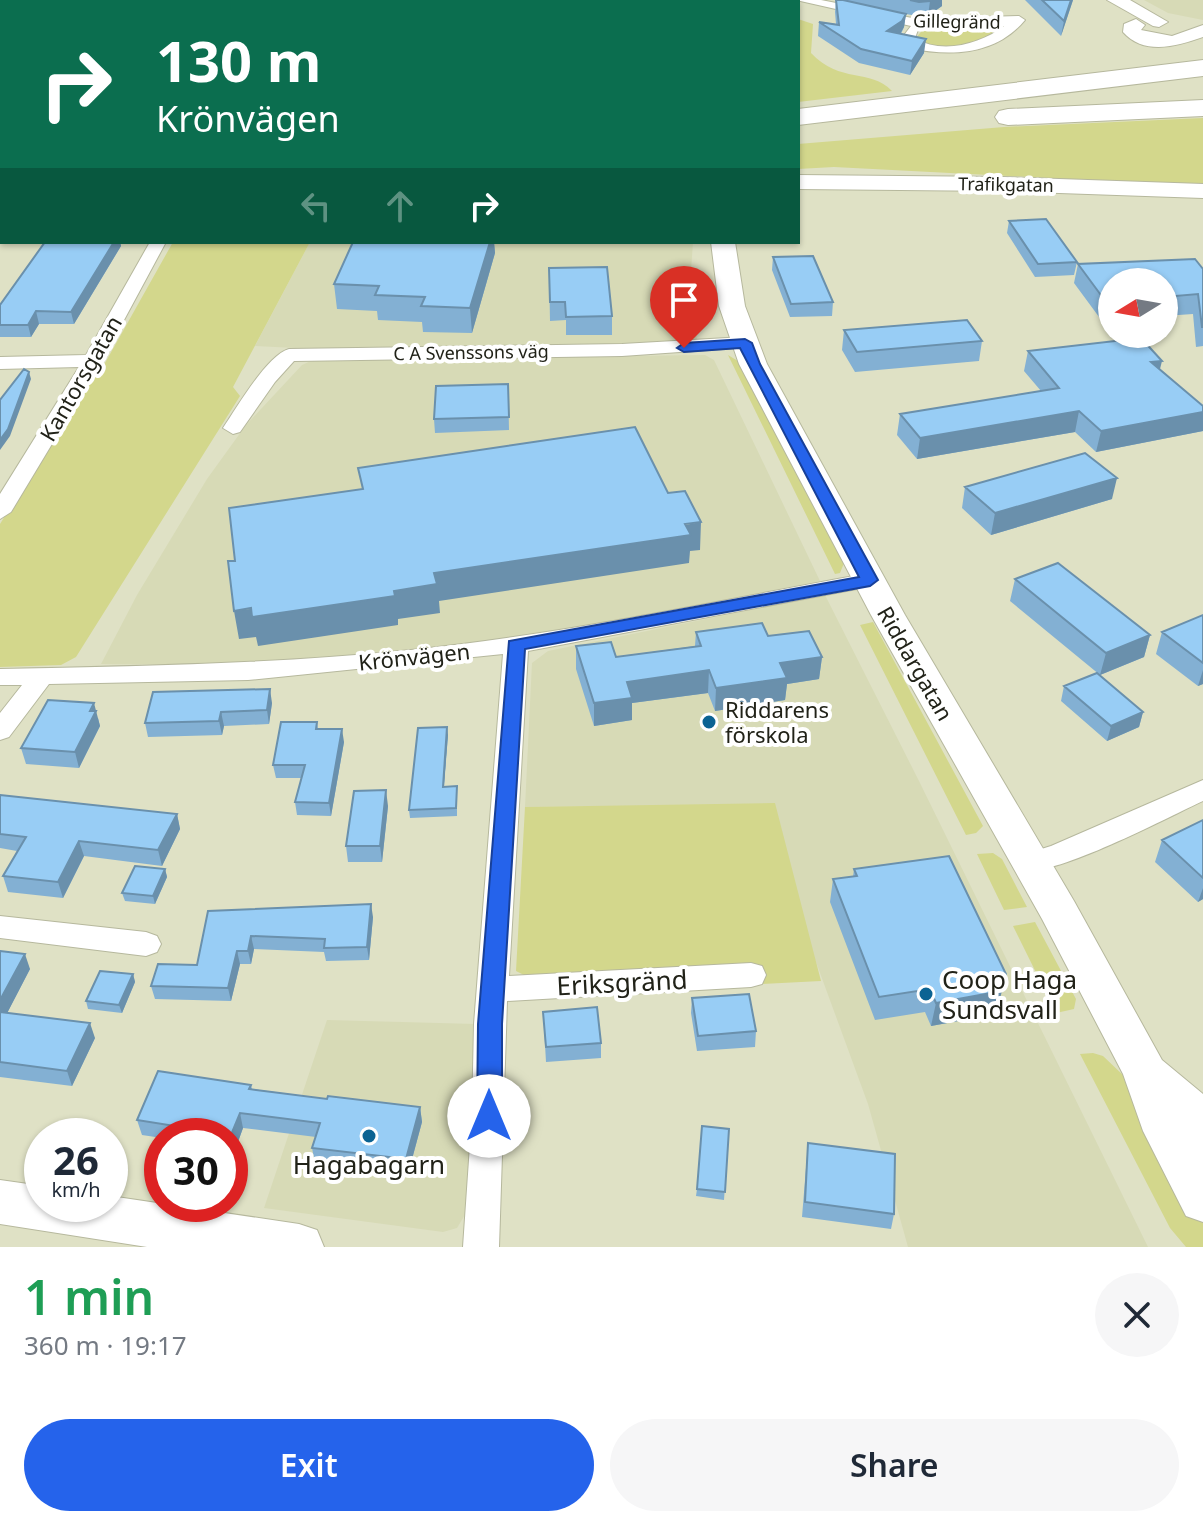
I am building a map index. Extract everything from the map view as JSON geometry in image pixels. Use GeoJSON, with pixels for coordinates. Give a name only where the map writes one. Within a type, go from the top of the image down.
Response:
{"type":"FeatureCollection","features":[{"type":"Feature","properties":{"kind":"highway"},"geometry":{"type":"LineString","coordinates":[[800,118],[1203,68]]}},
{"type":"Feature","properties":{"kind":"highway"},"geometry":{"type":"LineString","coordinates":[[800,118],[1203,83]]}},
{"type":"Feature","properties":{"kind":"highway"},"geometry":{"type":"LineString","coordinates":[[800,131],[1203,93]]}},
{"type":"Feature","properties":{"kind":"highway"},"geometry":{"type":"LineString","coordinates":[[910,121],[1203,108]]}},
{"type":"Feature","properties":{"kind":"street","name":"Gillegränd"},"geometry":{"type":"LineString","coordinates":[[802,0],[917,23],[1022,17],[965,51],[910,43],[908,39],[917,23]]}},
{"type":"Feature","properties":{"kind":"street"},"geometry":{"type":"LineString","coordinates":[[1120,3],[1136,25],[1131,28],[1132,32],[1181,31],[1203,51]]}},
{"type":"Feature","properties":{"kind":"street"},"geometry":{"type":"LineString","coordinates":[[1120,3],[1181,31],[1203,51]]}},
{"type":"Feature","properties":{"kind":"street","name":"Trafikgatan"},"geometry":{"type":"LineString","coordinates":[[802,183],[1002,184],[1203,191]]}},
{"type":"Feature","properties":{"kind":"street","name":"Kantorsgatan"},"geometry":{"type":"LineString","coordinates":[[0,512],[92,361],[157,244]]}},
{"type":"Feature","properties":{"kind":"street","name":"Riddargatan"},"geometry":{"type":"LineString","coordinates":[[723,244],[725,273],[753,364],[870,580],[1145,1071],[1167,1131],[1203,1200]]}},
{"type":"Feature","properties":{"kind":"street","name":"C A Svenssons väg"},"geometry":{"type":"LineString","coordinates":[[233,428],[268,378],[289,355],[622,350],[745,343]]}},
{"type":"Feature","properties":{"kind":"street"},"geometry":{"type":"LineString","coordinates":[[0,363],[92,361]]}},
{"type":"Feature","properties":{"kind":"street","name":"Krönvägen"},"geometry":{"type":"LineString","coordinates":[[0,677],[248,672],[516,645],[870,580]]}},
{"type":"Feature","properties":{"kind":"street"},"geometry":{"type":"LineString","coordinates":[[481,1247],[493,989],[516,645]]}},
{"type":"Feature","properties":{"kind":"street"},"geometry":{"type":"LineString","coordinates":[[0,731],[42,676]]}},
{"type":"Feature","properties":{"kind":"street"},"geometry":{"type":"LineString","coordinates":[[1029,863],[1083,844],[1203,790]]}},
{"type":"Feature","properties":{"kind":"street"},"geometry":{"type":"LineString","coordinates":[[0,927],[146,944]]}},
{"type":"Feature","properties":{"kind":"street","name":"Eriksgränd"},"geometry":{"type":"LineString","coordinates":[[493,989],[751,975]]}},
{"type":"Feature","properties":{"kind":"street","name":"Riddargatan"},"geometry":{"type":"LineString","coordinates":[[1145,1071],[1194,1115],[1203,1129]]}},
{"type":"Feature","properties":{"kind":"street"},"geometry":{"type":"LineString","coordinates":[[0,1202],[299,1247]]}},
{"type":"Feature","properties":{"kind":"shaded area"},"geometry":{"type":"Polygon","coordinates":[[[1144,0],[1203,0],[1203,20],[1168,13],[1144,0]]]}},
{"type":"Feature","properties":{"kind":"shaded area"},"geometry":{"type":"Polygon","coordinates":[[[309,244],[693,244],[690,285],[684,285],[698,343],[336,350],[255,346],[309,244]]]}},
{"type":"Feature","properties":{"kind":"shaded area"},"geometry":{"type":"Polygon","coordinates":[[[705,355],[714,360],[820,581],[575,630],[402,651],[250,665],[101,664],[137,595],[207,479],[246,425],[302,365],[313,360],[705,355]]]}},
{"type":"Feature","properties":{"kind":"shaded area"},"geometry":{"type":"Polygon","coordinates":[[[825,595],[1148,1247],[908,1247],[868,1104],[816,962],[748,805],[525,807],[532,663],[548,651],[825,595]]]}},
{"type":"Feature","properties":{"kind":"shaded area"},"geometry":{"type":"Polygon","coordinates":[[[327,1020],[476,1024],[469,1208],[457,1228],[443,1232],[264,1208],[327,1020]]]}},
{"type":"Feature","properties":{"kind":"green space"},"geometry":{"type":"Polygon","coordinates":[[[800,20],[813,24],[811,53],[822,63],[844,73],[874,80],[892,91],[800,102],[800,20]]]}},
{"type":"Feature","properties":{"kind":"green space"},"geometry":{"type":"Polygon","coordinates":[[[965,25],[999,29],[958,48],[936,48],[915,39],[925,27],[965,25]]]}},
{"type":"Feature","properties":{"kind":"green space"},"geometry":{"type":"Polygon","coordinates":[[[1203,118],[1203,186],[834,167],[800,169],[800,144],[1004,127],[1203,118]]]}},
{"type":"Feature","properties":{"kind":"green space"},"geometry":{"type":"Polygon","coordinates":[[[172,244],[309,244],[233,387],[240,396],[76,657],[61,665],[0,667],[0,524],[95,372],[105,363],[172,244]]]}},
{"type":"Feature","properties":{"kind":"green space"},"geometry":{"type":"Polygon","coordinates":[[[728,355],[738,361],[844,563],[840,573],[835,574],[728,355]]]}},
{"type":"Feature","properties":{"kind":"green space"},"geometry":{"type":"Polygon","coordinates":[[[873,622],[983,826],[976,833],[966,835],[860,625],[873,622]]]}},
{"type":"Feature","properties":{"kind":"green space"},"geometry":{"type":"Polygon","coordinates":[[[775,803],[821,981],[761,984],[530,978],[516,971],[525,807],[775,803]]]}},
{"type":"Feature","properties":{"kind":"green space"},"geometry":{"type":"Polygon","coordinates":[[[993,853],[1002,859],[1027,907],[1004,910],[977,854],[993,853]]]}},
{"type":"Feature","properties":{"kind":"green space"},"geometry":{"type":"Polygon","coordinates":[[[1035,922],[1076,999],[1074,1009],[1056,1013],[1013,926],[1035,922]]]}},
{"type":"Feature","properties":{"kind":"green space"},"geometry":{"type":"Polygon","coordinates":[[[1080,1054],[1103,1056],[1124,1076],[1203,1219],[1203,1247],[1186,1247],[1170,1228],[1080,1054]]]}},
{"type":"Feature","properties":{"kind":"building"},"geometry":{"type":"Polygon","coordinates":[[[836,0],[906,14],[902,21],[887,31],[926,39],[912,61],[861,49],[819,22],[839,25],[836,0]]]}},
{"type":"Feature","properties":{"kind":"building"},"geometry":{"type":"Polygon","coordinates":[[[1042,0],[1071,0],[1064,21],[1042,0]]]}},
{"type":"Feature","properties":{"kind":"building"},"geometry":{"type":"Polygon","coordinates":[[[1046,219],[1077,262],[1038,264],[1009,221],[1046,219]]]}},
{"type":"Feature","properties":{"kind":"building"},"geometry":{"type":"Polygon","coordinates":[[[44,244],[113,244],[71,312],[36,311],[28,325],[0,325],[0,305],[44,244]]]}},
{"type":"Feature","properties":{"kind":"building"},"geometry":{"type":"Polygon","coordinates":[[[352,244],[489,244],[470,308],[421,306],[425,297],[375,295],[379,286],[334,284],[352,244]]]}},
{"type":"Feature","properties":{"kind":"building"},"geometry":{"type":"Polygon","coordinates":[[[813,256],[833,302],[791,304],[773,257],[813,256]]]}},
{"type":"Feature","properties":{"kind":"building"},"geometry":{"type":"Polygon","coordinates":[[[1195,259],[1203,269],[1203,327],[1198,294],[1178,296],[1178,268],[1098,268],[1098,291],[1078,264],[1195,259]]]}},
{"type":"Feature","properties":{"kind":"building"},"geometry":{"type":"Polygon","coordinates":[[[607,267],[612,316],[566,317],[565,302],[550,302],[549,268],[607,267]]]}},
{"type":"Feature","properties":{"kind":"building"},"geometry":{"type":"Polygon","coordinates":[[[967,320],[982,341],[857,352],[844,330],[967,320]]]}},
{"type":"Feature","properties":{"kind":"building"},"geometry":{"type":"Polygon","coordinates":[[[1098,343],[1098,348],[1150,348],[1162,361],[1151,362],[1203,406],[1203,412],[1101,431],[1079,411],[920,438],[900,414],[1059,388],[1028,351],[1098,343]]]}},
{"type":"Feature","properties":{"kind":"building"},"geometry":{"type":"Polygon","coordinates":[[[24,369],[29,372],[8,429],[0,440],[0,400],[24,369]]]}},
{"type":"Feature","properties":{"kind":"building"},"geometry":{"type":"Polygon","coordinates":[[[508,384],[509,417],[434,419],[436,386],[508,384]]]}},
{"type":"Feature","properties":{"kind":"building"},"geometry":{"type":"Polygon","coordinates":[[[635,427],[668,493],[685,491],[701,522],[685,524],[691,535],[434,573],[437,584],[394,591],[395,596],[252,617],[251,608],[234,611],[228,561],[235,561],[229,508],[363,489],[358,468],[635,427]]]}},
{"type":"Feature","properties":{"kind":"building"},"geometry":{"type":"Polygon","coordinates":[[[1085,453],[1117,478],[995,513],[965,487],[1085,453]]]}},
{"type":"Feature","properties":{"kind":"building"},"geometry":{"type":"Polygon","coordinates":[[[1058,563],[1150,635],[1106,653],[1015,579],[1058,563]]]}},
{"type":"Feature","properties":{"kind":"building"},"geometry":{"type":"Polygon","coordinates":[[[1203,615],[1203,663],[1162,632],[1203,615]]]}},
{"type":"Feature","properties":{"kind":"building"},"geometry":{"type":"Polygon","coordinates":[[[762,623],[768,636],[809,631],[822,657],[780,663],[787,678],[716,688],[709,670],[627,682],[632,698],[594,703],[576,646],[611,642],[616,657],[701,646],[696,632],[762,623]]]}},
{"type":"Feature","properties":{"kind":"building"},"geometry":{"type":"Polygon","coordinates":[[[1097,673],[1143,712],[1111,726],[1064,686],[1097,673]]]}},
{"type":"Feature","properties":{"kind":"building"},"geometry":{"type":"Polygon","coordinates":[[[270,689],[267,710],[221,712],[219,721],[145,723],[153,692],[270,689]]]}},
{"type":"Feature","properties":{"kind":"building"},"geometry":{"type":"Polygon","coordinates":[[[48,700],[94,703],[90,711],[96,711],[75,752],[21,748],[48,700]]]}},
{"type":"Feature","properties":{"kind":"building"},"geometry":{"type":"Polygon","coordinates":[[[281,722],[317,722],[316,729],[342,729],[329,803],[295,802],[305,765],[273,765],[281,722]]]}},
{"type":"Feature","properties":{"kind":"building"},"geometry":{"type":"Polygon","coordinates":[[[447,727],[443,787],[457,786],[456,808],[409,810],[418,728],[447,727]]]}},
{"type":"Feature","properties":{"kind":"building"},"geometry":{"type":"Polygon","coordinates":[[[386,790],[380,846],[346,846],[354,791],[386,790]]]}},
{"type":"Feature","properties":{"kind":"building"},"geometry":{"type":"Polygon","coordinates":[[[0,795],[177,814],[158,850],[79,841],[58,882],[3,876],[26,837],[0,834],[0,795]]]}},
{"type":"Feature","properties":{"kind":"building"},"geometry":{"type":"Polygon","coordinates":[[[1203,820],[1203,878],[1162,840],[1203,820]]]}},
{"type":"Feature","properties":{"kind":"building"},"geometry":{"type":"Polygon","coordinates":[[[949,856],[1006,974],[1002,991],[936,1003],[930,989],[879,997],[833,879],[857,876],[854,869],[949,856]]]}},
{"type":"Feature","properties":{"kind":"building"},"geometry":{"type":"Polygon","coordinates":[[[135,866],[165,869],[153,896],[122,893],[135,866]]]}},
{"type":"Feature","properties":{"kind":"building"},"geometry":{"type":"Polygon","coordinates":[[[371,904],[367,947],[324,948],[325,939],[251,936],[248,951],[237,951],[228,988],[151,986],[158,964],[197,965],[208,911],[371,904]]]}},
{"type":"Feature","properties":{"kind":"building"},"geometry":{"type":"Polygon","coordinates":[[[0,951],[25,954],[0,1000],[0,951]]]}},
{"type":"Feature","properties":{"kind":"building"},"geometry":{"type":"Polygon","coordinates":[[[100,971],[133,974],[119,1005],[86,1001],[100,971]]]}},
{"type":"Feature","properties":{"kind":"building"},"geometry":{"type":"Polygon","coordinates":[[[749,994],[756,1031],[698,1036],[692,998],[749,994]]]}},
{"type":"Feature","properties":{"kind":"building"},"geometry":{"type":"Polygon","coordinates":[[[597,1007],[601,1043],[546,1047],[543,1012],[597,1007]]]}},
{"type":"Feature","properties":{"kind":"building"},"geometry":{"type":"Polygon","coordinates":[[[0,1012],[90,1023],[67,1071],[0,1062],[0,1012]]]}},
{"type":"Feature","properties":{"kind":"building"},"geometry":{"type":"Polygon","coordinates":[[[158,1071],[251,1085],[249,1089],[420,1107],[406,1159],[312,1148],[320,1123],[240,1113],[238,1118],[137,1120],[158,1071]]]}},
{"type":"Feature","properties":{"kind":"building"},"geometry":{"type":"Polygon","coordinates":[[[702,1126],[729,1129],[725,1192],[697,1189],[702,1126]]]}},
{"type":"Feature","properties":{"kind":"building"},"geometry":{"type":"Polygon","coordinates":[[[808,1143],[895,1154],[894,1214],[805,1202],[808,1143]]]}},
{"type":"Feature","properties":{"kind":"place","name":"Riddarens förskola"},"geometry":{"type":"Point","coordinates":[709,722]}},
{"type":"Feature","properties":{"kind":"place","name":"Coop Haga Sundsvall"},"geometry":{"type":"Point","coordinates":[926,994]}},
{"type":"Feature","properties":{"kind":"place","name":"Hagabagarn"},"geometry":{"type":"Point","coordinates":[369,1136]}},
{"type":"Feature","properties":{"kind":"route"},"geometry":{"type":"LineString","coordinates":[[489,1116],[490,1024],[516,645],[870,580],[753,364],[745,343],[684,348]]}}]}
